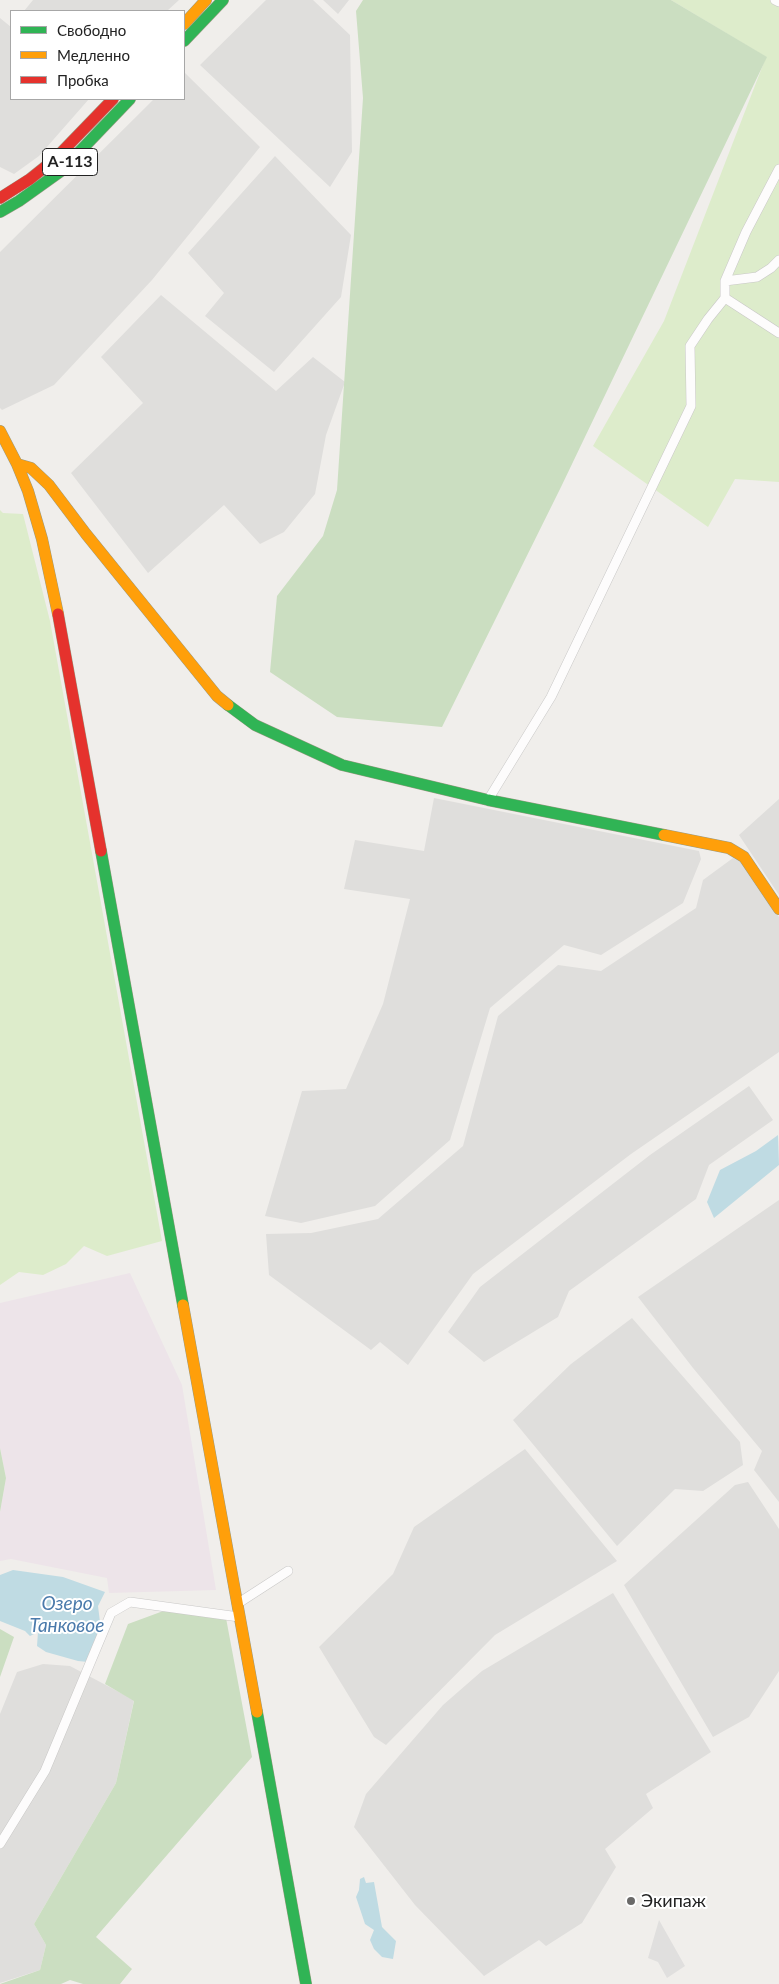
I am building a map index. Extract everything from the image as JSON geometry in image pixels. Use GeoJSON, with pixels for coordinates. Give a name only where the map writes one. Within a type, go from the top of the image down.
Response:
{"type":"FeatureCollection","features":[{"type":"Feature","properties":{"kind":"main road"},"geometry":{"type":"LineString","coordinates":[[185,23],[206,0]]}},
{"type":"Feature","properties":{"kind":"main road"},"geometry":{"type":"LineString","coordinates":[[185,40],[222,0]]}},
{"type":"Feature","properties":{"kind":"main road","name":"А-113"},"geometry":{"type":"LineString","coordinates":[[0,198],[30,180],[55,159],[112,100]]}},
{"type":"Feature","properties":{"kind":"main road","name":"А-113"},"geometry":{"type":"LineString","coordinates":[[0,212],[18,202],[61,171],[129,100]]}},
{"type":"Feature","properties":{"kind":"main road"},"geometry":{"type":"LineString","coordinates":[[0,431],[28,491],[42,539],[62,634],[306,1984]]}},
{"type":"Feature","properties":{"kind":"main road"},"geometry":{"type":"LineString","coordinates":[[17,464],[31,468],[49,485],[86,534],[217,696],[255,725],[342,765],[488,800],[729,848],[744,857],[779,909]]}},
{"type":"Feature","properties":{"kind":"street"},"geometry":{"type":"LineString","coordinates":[[488,800],[551,698],[691,406],[690,346],[725,298],[725,281],[746,232],[779,169]]}},
{"type":"Feature","properties":{"kind":"street"},"geometry":{"type":"LineString","coordinates":[[725,281],[757,277],[779,260]]}},
{"type":"Feature","properties":{"kind":"street"},"geometry":{"type":"LineString","coordinates":[[725,298],[779,333]]}},
{"type":"Feature","properties":{"kind":"street"},"geometry":{"type":"LineString","coordinates":[[237,1604],[288,1571]]}},
{"type":"Feature","properties":{"kind":"street"},"geometry":{"type":"LineString","coordinates":[[0,1844],[45,1771],[111,1613],[130,1602],[240,1617]]}},
{"type":"Feature","properties":{"kind":"shaded area"},"geometry":{"type":"Polygon","coordinates":[[[33,0],[179,0],[168,10],[25,10],[33,0]]]}},
{"type":"Feature","properties":{"kind":"shaded area"},"geometry":{"type":"Polygon","coordinates":[[[266,0],[313,0],[350,35],[352,152],[330,187],[200,65],[266,0]]]}},
{"type":"Feature","properties":{"kind":"shaded area"},"geometry":{"type":"Polygon","coordinates":[[[323,0],[349,0],[338,14],[323,0]]]}},
{"type":"Feature","properties":{"kind":"shaded area"},"geometry":{"type":"Polygon","coordinates":[[[0,18],[10,26],[10,100],[88,100],[39,156],[14,174],[0,167],[0,18]]]}},
{"type":"Feature","properties":{"kind":"shaded area"},"geometry":{"type":"Polygon","coordinates":[[[185,73],[260,147],[152,280],[54,385],[2,410],[0,408],[0,252],[153,100],[185,100],[185,73]]]}},
{"type":"Feature","properties":{"kind":"shaded area"},"geometry":{"type":"Polygon","coordinates":[[[275,156],[351,235],[341,297],[274,372],[205,316],[224,293],[188,253],[275,156]]]}},
{"type":"Feature","properties":{"kind":"shaded area"},"geometry":{"type":"Polygon","coordinates":[[[161,295],[276,391],[313,357],[345,382],[326,435],[315,494],[284,532],[260,544],[224,505],[148,573],[71,473],[143,403],[101,357],[161,295]]]}},
{"type":"Feature","properties":{"kind":"shaded area"},"geometry":{"type":"Polygon","coordinates":[[[434,798],[699,851],[701,859],[683,903],[601,955],[564,945],[490,1008],[450,1140],[375,1206],[301,1223],[265,1216],[302,1091],[346,1089],[383,1004],[410,899],[344,889],[355,840],[424,851],[434,798]]]}},
{"type":"Feature","properties":{"kind":"shaded area"},"geometry":{"type":"Polygon","coordinates":[[[779,799],[779,895],[739,835],[779,799]]]}},
{"type":"Feature","properties":{"kind":"shaded area"},"geometry":{"type":"Polygon","coordinates":[[[733,858],[741,862],[779,917],[779,1052],[631,1154],[473,1274],[408,1365],[380,1342],[371,1350],[269,1275],[266,1234],[311,1233],[378,1219],[463,1146],[498,1016],[558,965],[601,971],[696,908],[703,880],[733,858]]]}},
{"type":"Feature","properties":{"kind":"shaded area"},"geometry":{"type":"Polygon","coordinates":[[[749,1086],[773,1120],[709,1165],[696,1199],[569,1291],[558,1317],[484,1362],[448,1332],[480,1287],[650,1155],[749,1086]]]}},
{"type":"Feature","properties":{"kind":"shaded area"},"geometry":{"type":"Polygon","coordinates":[[[779,1200],[779,1502],[754,1470],[762,1451],[693,1368],[638,1297],[779,1200]]]}},
{"type":"Feature","properties":{"kind":"shaded area"},"geometry":{"type":"Polygon","coordinates":[[[130,1273],[182,1385],[216,1590],[109,1593],[107,1578],[11,1559],[0,1561],[0,1512],[6,1478],[0,1448],[0,1303],[130,1273]]]}},
{"type":"Feature","properties":{"kind":"shaded area"},"geometry":{"type":"Polygon","coordinates":[[[632,1318],[740,1442],[743,1465],[703,1491],[675,1489],[617,1546],[513,1420],[571,1364],[632,1318]]]}},
{"type":"Feature","properties":{"kind":"shaded area"},"geometry":{"type":"Polygon","coordinates":[[[525,1449],[617,1561],[495,1635],[386,1745],[374,1737],[319,1647],[393,1574],[414,1527],[525,1449]]]}},
{"type":"Feature","properties":{"kind":"shaded area"},"geometry":{"type":"Polygon","coordinates":[[[748,1482],[779,1529],[779,1671],[749,1717],[713,1737],[624,1585],[735,1485],[748,1482]]]}},
{"type":"Feature","properties":{"kind":"shaded area"},"geometry":{"type":"Polygon","coordinates":[[[613,1593],[711,1752],[646,1794],[653,1808],[605,1849],[616,1867],[582,1923],[546,1946],[539,1940],[484,1976],[415,1905],[354,1827],[366,1794],[443,1705],[482,1671],[613,1593]]]}},
{"type":"Feature","properties":{"kind":"shaded area"},"geometry":{"type":"Polygon","coordinates":[[[43,1664],[70,1666],[134,1700],[116,1783],[34,1924],[46,1945],[40,1970],[0,1983],[0,1714],[17,1672],[43,1664]]]}},
{"type":"Feature","properties":{"kind":"shaded area"},"geometry":{"type":"Polygon","coordinates":[[[659,1920],[685,1966],[667,1978],[658,1962],[648,1958],[659,1920]]]}},
{"type":"Feature","properties":{"kind":"green space"},"geometry":{"type":"Polygon","coordinates":[[[363,0],[671,0],[767,57],[561,487],[442,727],[337,717],[270,672],[277,596],[323,536],[337,490],[363,98],[356,11],[363,0]]]}},
{"type":"Feature","properties":{"kind":"green space"},"geometry":{"type":"Polygon","coordinates":[[[671,0],[779,0],[779,482],[735,479],[708,527],[593,446],[664,321],[766,57],[671,0]]]}},
{"type":"Feature","properties":{"kind":"green space"},"geometry":{"type":"Polygon","coordinates":[[[0,510],[3,513],[23,514],[50,621],[162,1241],[107,1256],[84,1246],[66,1264],[43,1275],[19,1272],[0,1285],[0,510]]]}},
{"type":"Feature","properties":{"kind":"green space"},"geometry":{"type":"Polygon","coordinates":[[[0,1448],[6,1478],[0,1512],[0,1448]]]}},
{"type":"Feature","properties":{"kind":"green space"},"geometry":{"type":"Polygon","coordinates":[[[166,1610],[226,1618],[252,1757],[96,1937],[132,1969],[120,1984],[83,1984],[70,1980],[61,1984],[0,1984],[40,1970],[46,1945],[34,1924],[116,1783],[134,1701],[105,1684],[128,1624],[166,1610]]]}},
{"type":"Feature","properties":{"kind":"green space"},"geometry":{"type":"Polygon","coordinates":[[[0,1629],[14,1637],[0,1677],[0,1629]]]}},
{"type":"Feature","properties":{"kind":"water"},"geometry":{"type":"Polygon","coordinates":[[[778,1135],[779,1165],[714,1218],[707,1202],[720,1170],[756,1151],[778,1135]]]}},
{"type":"Feature","properties":{"kind":"water","name":"Озеро Танковое"},"geometry":{"type":"Polygon","coordinates":[[[13,1570],[63,1577],[105,1592],[98,1606],[101,1630],[88,1662],[46,1652],[37,1646],[38,1632],[30,1636],[25,1631],[0,1621],[0,1575],[13,1570]]]}},
{"type":"Feature","properties":{"kind":"water"},"geometry":{"type":"Polygon","coordinates":[[[364,1877],[366,1883],[374,1882],[382,1927],[396,1941],[393,1959],[382,1957],[374,1949],[370,1940],[374,1930],[365,1924],[356,1897],[360,1879],[364,1877]]]}},
{"type":"Feature","properties":{"kind":"traffic: fast"},"geometry":{"type":"LineString","coordinates":[[185,40],[223,0]]}},
{"type":"Feature","properties":{"kind":"traffic: fast"},"geometry":{"type":"LineString","coordinates":[[0,212],[61,171],[129,100]]}},
{"type":"Feature","properties":{"kind":"traffic: fast"},"geometry":{"type":"LineString","coordinates":[[228,705],[255,725],[342,765],[488,800],[664,835]]}},
{"type":"Feature","properties":{"kind":"traffic: fast"},"geometry":{"type":"LineString","coordinates":[[101,851],[183,1305]]}},
{"type":"Feature","properties":{"kind":"traffic: fast"},"geometry":{"type":"LineString","coordinates":[[257,1712],[306,1984]]}},
{"type":"Feature","properties":{"kind":"traffic: slow"},"geometry":{"type":"LineString","coordinates":[[185,23],[206,0]]}},
{"type":"Feature","properties":{"kind":"traffic: slow"},"geometry":{"type":"LineString","coordinates":[[0,431],[28,491],[42,539],[58,614]]}},
{"type":"Feature","properties":{"kind":"traffic: slow"},"geometry":{"type":"LineString","coordinates":[[17,464],[31,468],[49,485],[86,534],[217,696],[228,705]]}},
{"type":"Feature","properties":{"kind":"traffic: slow"},"geometry":{"type":"LineString","coordinates":[[664,835],[729,848],[744,857],[779,909]]}},
{"type":"Feature","properties":{"kind":"traffic: slow"},"geometry":{"type":"LineString","coordinates":[[183,1305],[257,1712]]}},
{"type":"Feature","properties":{"kind":"traffic: jam"},"geometry":{"type":"LineString","coordinates":[[0,198],[30,179],[55,159],[112,100]]}},
{"type":"Feature","properties":{"kind":"traffic: jam"},"geometry":{"type":"LineString","coordinates":[[58,614],[101,851]]}},
{"type":"Feature","properties":{"kind":"place","name":"Экипаж"},"geometry":{"type":"Point","coordinates":[631,1901]}}]}
